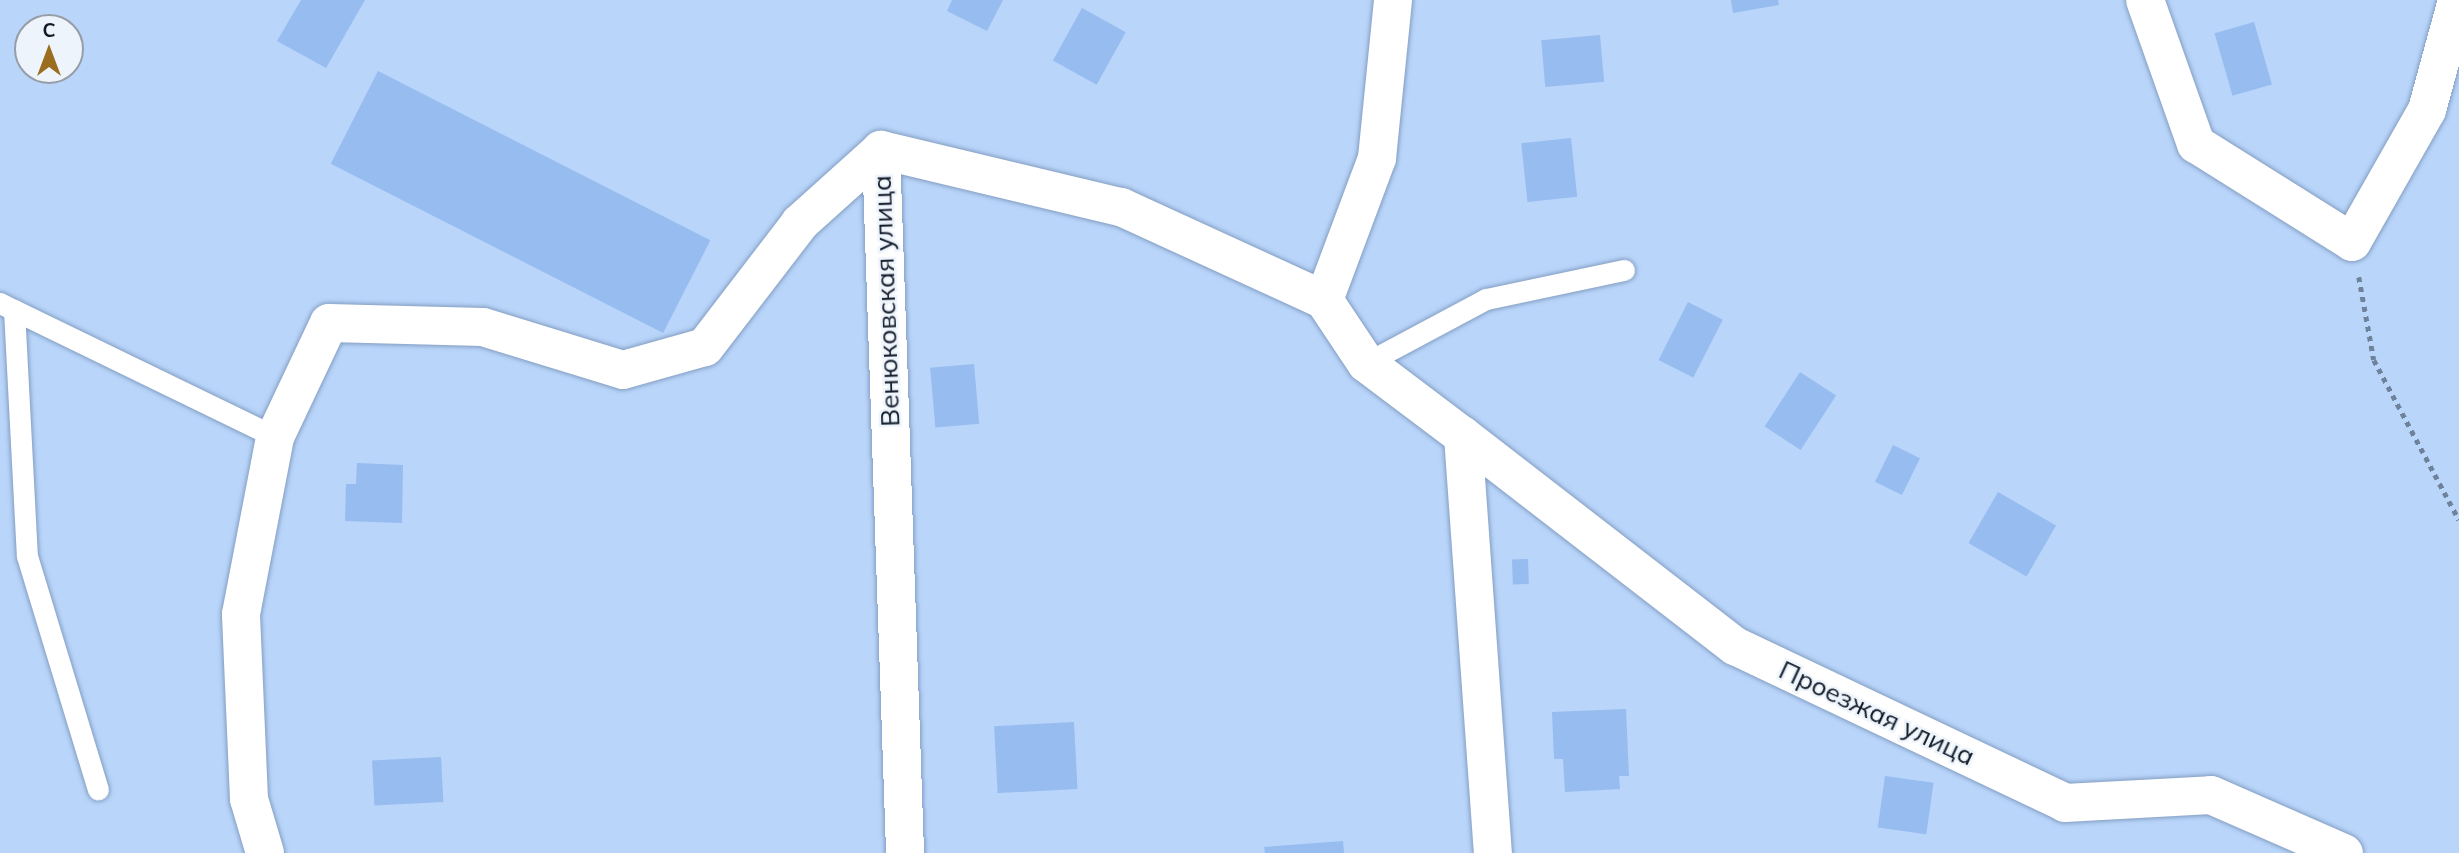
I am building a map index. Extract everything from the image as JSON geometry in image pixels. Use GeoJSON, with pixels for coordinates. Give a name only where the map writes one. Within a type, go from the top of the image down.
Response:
{"type":"FeatureCollection","features":[{"type":"Feature","properties":{"kind":"street"},"geometry":{"type":"LineString","coordinates":[[881,150],[1121,207],[1324,300],[1377,158],[1394,0]]}},
{"type":"Feature","properties":{"kind":"street"},"geometry":{"type":"LineString","coordinates":[[2145,0],[2196,144],[2352,242],[2427,110],[2457,0]]}},
{"type":"Feature","properties":{"kind":"street","name":"Венюковская улица"},"geometry":{"type":"LineString","coordinates":[[265,853],[249,799],[241,614],[275,437],[329,323],[483,327],[623,370],[705,348],[800,223],[881,150]]}},
{"type":"Feature","properties":{"kind":"street","name":"Венюковская улица"},"geometry":{"type":"LineString","coordinates":[[881,150],[905,853]]}},
{"type":"Feature","properties":{"kind":"street","name":"Проезжая улица"},"geometry":{"type":"LineString","coordinates":[[1324,300],[1366,363],[1735,646],[2065,803],[2211,794],[2344,853]]}},
{"type":"Feature","properties":{"kind":"street"},"geometry":{"type":"LineString","coordinates":[[1463,436],[1493,853]]}},
{"type":"Feature","properties":{"kind":"lane"},"geometry":{"type":"LineString","coordinates":[[1366,363],[1486,299],[1624,270]]}},
{"type":"Feature","properties":{"kind":"lane"},"geometry":{"type":"LineString","coordinates":[[7,306],[275,437]]}},
{"type":"Feature","properties":{"kind":"lane"},"geometry":{"type":"LineString","coordinates":[[7,306],[27,556],[98,789]]}},
{"type":"Feature","properties":{"kind":"path"},"geometry":{"type":"LineString","coordinates":[[2352,242],[2374,360],[2459,520]]}},
{"type":"Feature","properties":{"kind":"building"},"geometry":{"type":"Polygon","coordinates":[[[301,0],[365,0],[326,68],[277,41],[301,0]]]}},
{"type":"Feature","properties":{"kind":"building"},"geometry":{"type":"Polygon","coordinates":[[[952,0],[1003,0],[987,31],[947,11],[952,0]]]}},
{"type":"Feature","properties":{"kind":"building"},"geometry":{"type":"Polygon","coordinates":[[[1731,0],[1778,0],[1779,5],[1733,13],[1731,0]]]}},
{"type":"Feature","properties":{"kind":"building"},"geometry":{"type":"Polygon","coordinates":[[[1082,8],[1126,32],[1097,85],[1053,60],[1082,8]]]}},
{"type":"Feature","properties":{"kind":"building"},"geometry":{"type":"Polygon","coordinates":[[[2254,22],[2272,84],[2233,96],[2215,33],[2254,22]]]}},
{"type":"Feature","properties":{"kind":"building"},"geometry":{"type":"Polygon","coordinates":[[[1600,35],[1604,82],[1545,87],[1541,40],[1600,35]]]}},
{"type":"Feature","properties":{"kind":"building"},"geometry":{"type":"Polygon","coordinates":[[[378,71],[710,240],[663,333],[331,164],[378,71]]]}},
{"type":"Feature","properties":{"kind":"building"},"geometry":{"type":"Polygon","coordinates":[[[1571,138],[1577,197],[1527,202],[1521,143],[1571,138]]]}},
{"type":"Feature","properties":{"kind":"building"},"geometry":{"type":"Polygon","coordinates":[[[1688,302],[1723,320],[1693,378],[1658,360],[1688,302]]]}},
{"type":"Feature","properties":{"kind":"building"},"geometry":{"type":"Polygon","coordinates":[[[974,364],[979,424],[935,428],[930,368],[974,364]]]}},
{"type":"Feature","properties":{"kind":"building"},"geometry":{"type":"Polygon","coordinates":[[[1800,372],[1836,395],[1801,450],[1765,427],[1800,372]]]}},
{"type":"Feature","properties":{"kind":"building"},"geometry":{"type":"Polygon","coordinates":[[[1893,445],[1920,458],[1902,495],[1875,482],[1893,445]]]}},
{"type":"Feature","properties":{"kind":"building"},"geometry":{"type":"Polygon","coordinates":[[[357,463],[403,465],[402,523],[345,521],[346,484],[356,484],[357,463]]]}},
{"type":"Feature","properties":{"kind":"building"},"geometry":{"type":"Polygon","coordinates":[[[1998,492],[2056,525],[2027,577],[1968,543],[1998,492]]]}},
{"type":"Feature","properties":{"kind":"building"},"geometry":{"type":"Polygon","coordinates":[[[1528,559],[1529,584],[1513,585],[1512,560],[1528,559]]]}},
{"type":"Feature","properties":{"kind":"building"},"geometry":{"type":"Polygon","coordinates":[[[1626,709],[1629,776],[1619,776],[1620,789],[1565,792],[1563,759],[1554,759],[1552,712],[1626,709]]]}},
{"type":"Feature","properties":{"kind":"building"},"geometry":{"type":"Polygon","coordinates":[[[1074,722],[1078,789],[998,793],[994,726],[1074,722]]]}},
{"type":"Feature","properties":{"kind":"building"},"geometry":{"type":"Polygon","coordinates":[[[441,757],[443,802],[374,806],[372,761],[441,757]]]}},
{"type":"Feature","properties":{"kind":"building"},"geometry":{"type":"Polygon","coordinates":[[[1885,776],[1934,783],[1926,834],[1878,827],[1885,776]]]}},
{"type":"Feature","properties":{"kind":"building"},"geometry":{"type":"Polygon","coordinates":[[[1343,841],[1344,853],[1265,853],[1264,847],[1343,841]]]}}]}
